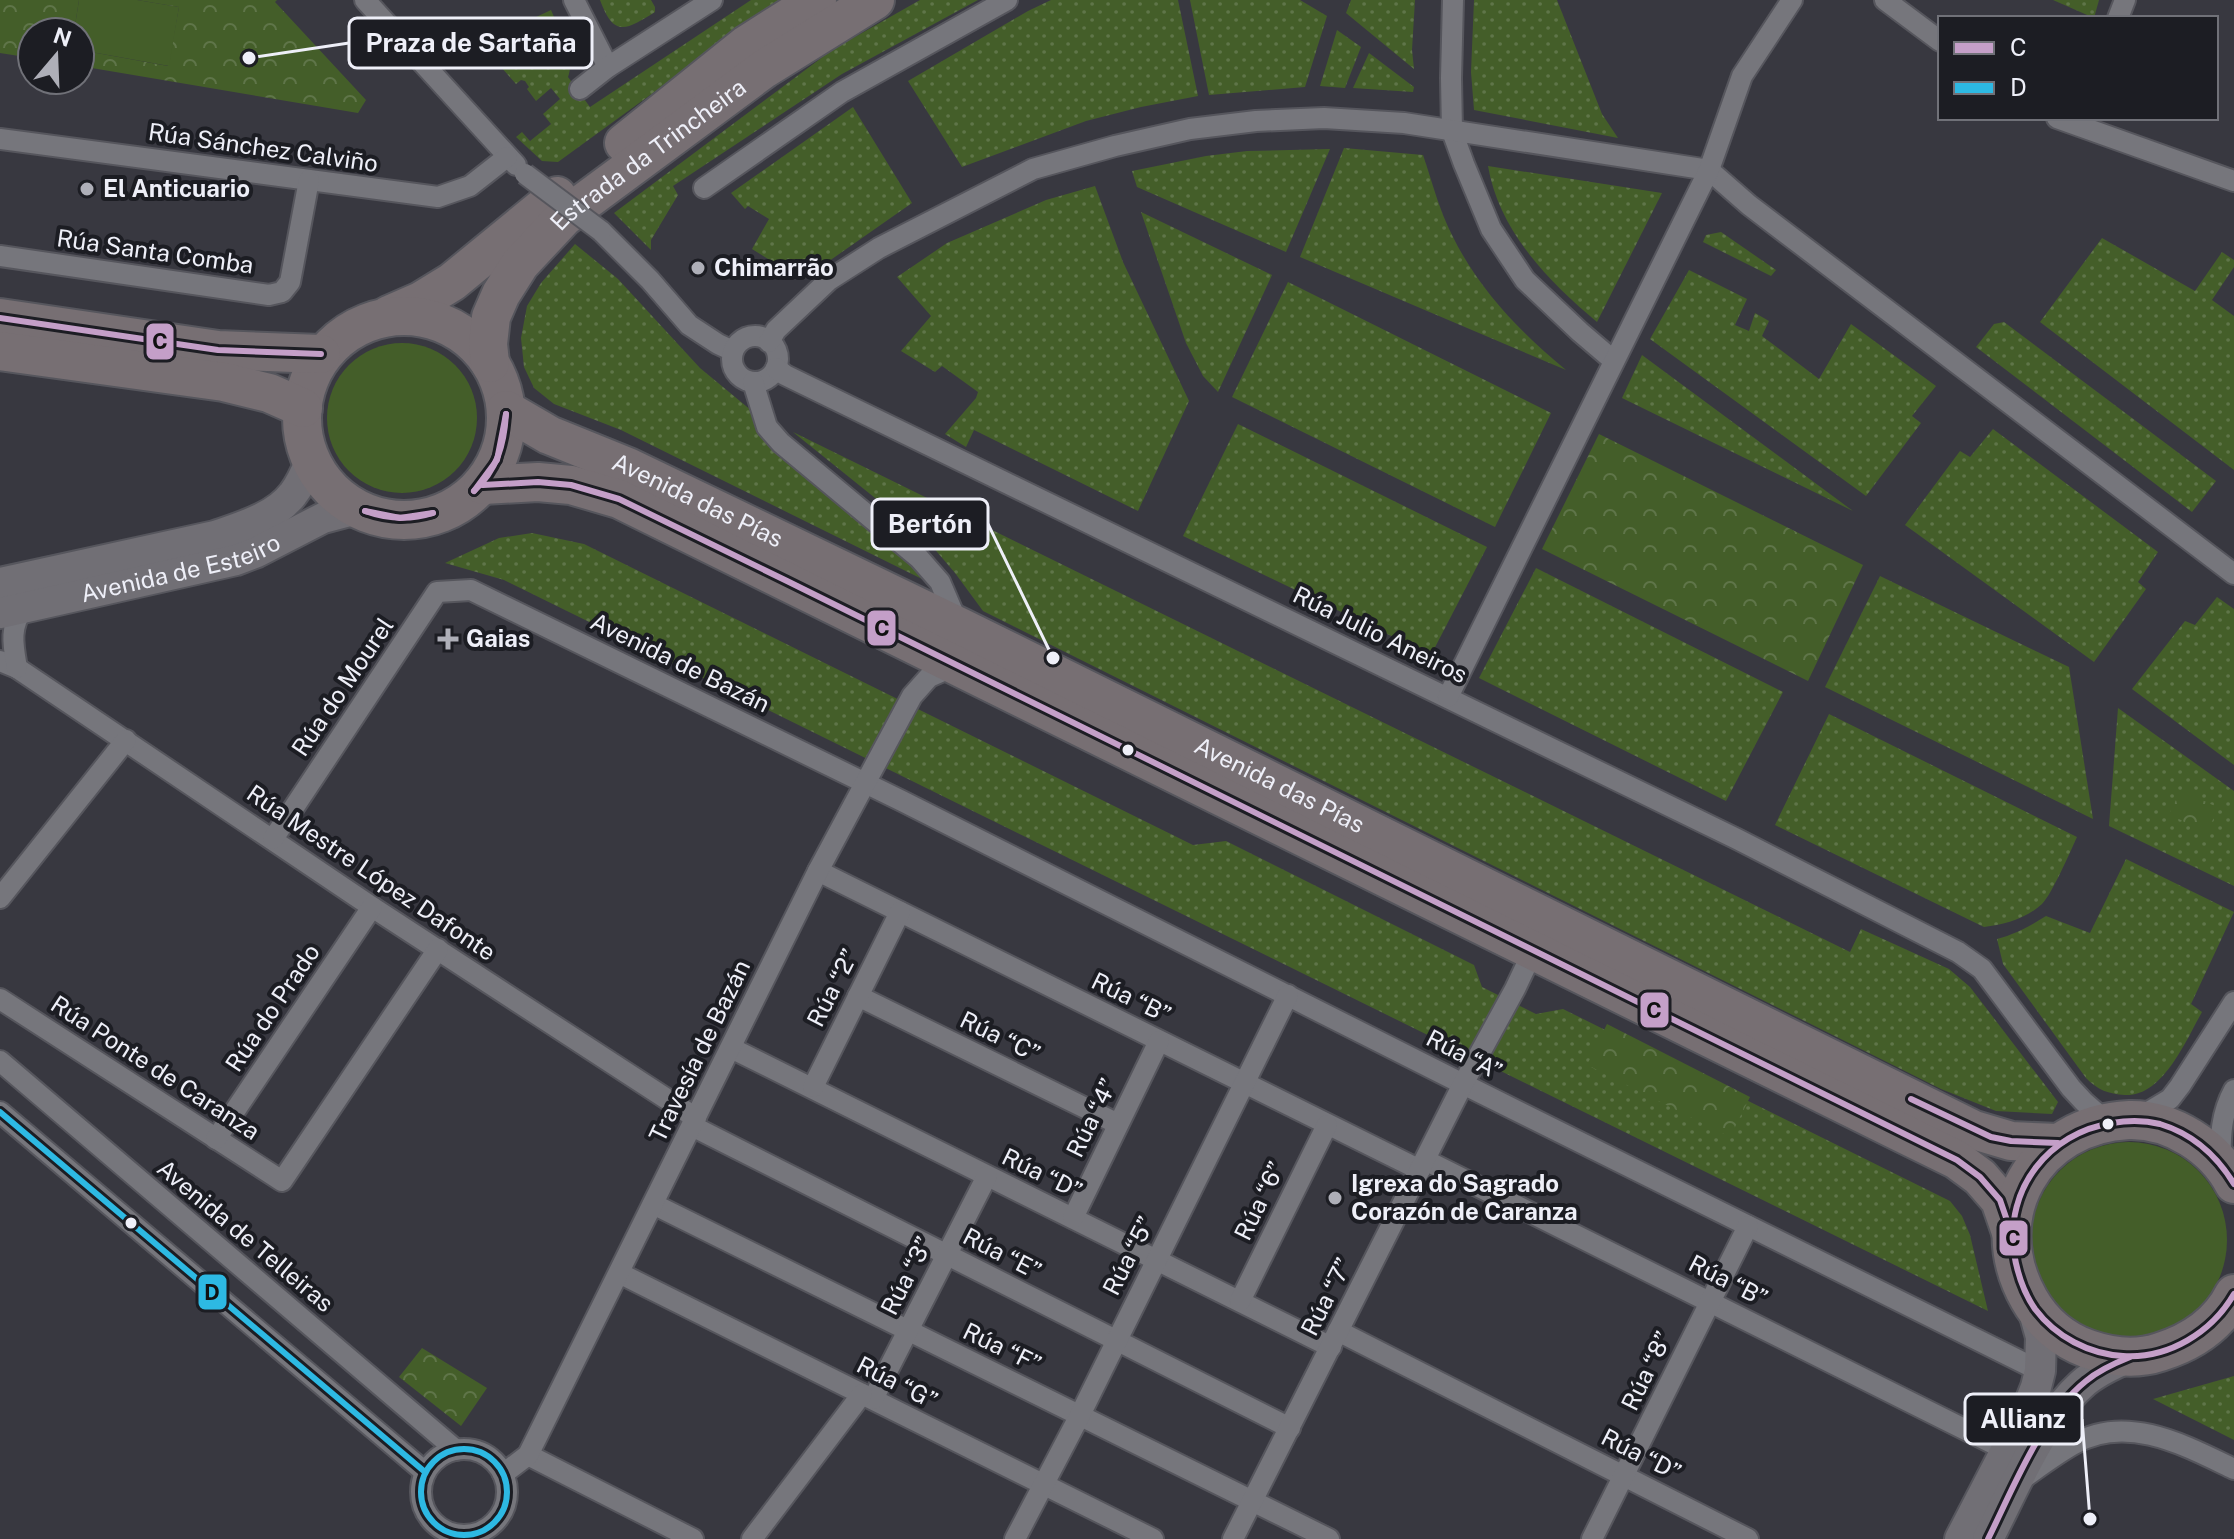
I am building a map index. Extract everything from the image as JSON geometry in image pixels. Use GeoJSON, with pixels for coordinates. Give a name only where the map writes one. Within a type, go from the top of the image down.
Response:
{"type":"FeatureCollection","features":[{"type":"Feature","properties":{"kind":"highway","name":"Estrada da Trincheira"},"geometry":{"type":"LineString","coordinates":[[386,317],[452,282],[746,45],[817,0]]}},
{"type":"Feature","properties":{"kind":"highway","name":"Estrada da Trincheira"},"geometry":{"type":"LineString","coordinates":[[490,363],[488,344],[491,317],[501,294],[520,264],[564,217],[764,69],[875,0]]}},
{"type":"Feature","properties":{"kind":"highway"},"geometry":{"type":"LineString","coordinates":[[416,316],[445,324],[470,340],[490,363],[501,386],[506,410],[505,437],[497,462],[483,485],[460,502],[437,513],[408,519],[382,517],[357,509],[330,489],[319,476],[306,444],[303,408],[306,388],[321,354],[358,325],[386,317],[416,316]]}},
{"type":"Feature","properties":{"kind":"highway"},"geometry":{"type":"LineString","coordinates":[[0,318],[218,350],[321,354]]}},
{"type":"Feature","properties":{"kind":"highway"},"geometry":{"type":"LineString","coordinates":[[0,351],[224,382],[269,393],[303,408]]}},
{"type":"Feature","properties":{"kind":"highway","name":"Avenida das Pías"},"geometry":{"type":"LineString","coordinates":[[506,410],[549,435],[628,467],[1533,951],[1957,1160],[1980,1177],[2000,1200],[2011,1232]]}},
{"type":"Feature","properties":{"kind":"highway","name":"Avenida das Pías"},"geometry":{"type":"LineString","coordinates":[[483,485],[538,482],[571,485],[619,499],[959,646],[1974,1130],[2011,1141],[2058,1143]]}},
{"type":"Feature","properties":{"kind":"highway"},"geometry":{"type":"LineString","coordinates":[[2228,1174],[2204,1147],[2183,1133],[2159,1124],[2121,1121],[2079,1130],[2039,1160],[2025,1181],[2011,1232],[2013,1262],[2032,1305],[2045,1322],[2059,1333],[2081,1347],[2104,1355],[2130,1357],[2154,1354],[2216,1333],[2216,1320],[2234,1294]]}},
{"type":"Feature","properties":{"kind":"main road","name":"Avenida de Esteiro"},"geometry":{"type":"LineString","coordinates":[[0,583],[215,536],[238,528],[272,512],[292,496],[311,460]]}},
{"type":"Feature","properties":{"kind":"main road","name":"Avenida de Esteiro"},"geometry":{"type":"LineString","coordinates":[[12,610],[236,560],[323,518],[357,509]]}},
{"type":"Feature","properties":{"kind":"main road"},"geometry":{"type":"LineString","coordinates":[[1960,1539],[2033,1396],[2040,1371],[2041,1337],[2032,1305]]}},
{"type":"Feature","properties":{"kind":"main road"},"geometry":{"type":"LineString","coordinates":[[1988,1539],[2051,1420],[2081,1384],[2130,1357]]}},
{"type":"Feature","properties":{"kind":"street"},"geometry":{"type":"LineString","coordinates":[[365,0],[507,157],[601,231],[689,325],[733,351]]}},
{"type":"Feature","properties":{"kind":"street"},"geometry":{"type":"LineString","coordinates":[[574,0],[608,67]]}},
{"type":"Feature","properties":{"kind":"street"},"geometry":{"type":"LineString","coordinates":[[580,89],[608,67],[712,0]]}},
{"type":"Feature","properties":{"kind":"street"},"geometry":{"type":"LineString","coordinates":[[704,188],[842,92],[1007,0]]}},
{"type":"Feature","properties":{"kind":"street"},"geometry":{"type":"LineString","coordinates":[[1453,0],[1452,131],[1491,229],[1525,280],[1614,361]]}},
{"type":"Feature","properties":{"kind":"street"},"geometry":{"type":"LineString","coordinates":[[1448,697],[1709,170],[1742,76],[1792,0]]}},
{"type":"Feature","properties":{"kind":"street"},"geometry":{"type":"LineString","coordinates":[[1885,0],[1938,40]]}},
{"type":"Feature","properties":{"kind":"street"},"geometry":{"type":"LineString","coordinates":[[769,342],[776,330],[829,280],[879,248],[1033,169],[1190,129],[1256,121],[1324,118],[1404,123],[1709,170],[1749,205],[2234,574]]}},
{"type":"Feature","properties":{"kind":"street"},"geometry":{"type":"LineString","coordinates":[[2080,123],[2234,181]]}},
{"type":"Feature","properties":{"kind":"street","name":"Rúa Sánchez Calviño"},"geometry":{"type":"LineString","coordinates":[[0,139],[438,197],[470,186],[507,157]]}},
{"type":"Feature","properties":{"kind":"street","name":"Rúa Santa Comba"},"geometry":{"type":"LineString","coordinates":[[0,256],[269,295],[282,292],[290,282],[309,180]]}},
{"type":"Feature","properties":{"kind":"street"},"geometry":{"type":"LineString","coordinates":[[750,337],[769,342],[777,353],[776,368],[767,379],[753,382],[739,376],[734,370],[733,351],[738,343],[750,337]]}},
{"type":"Feature","properties":{"kind":"street","name":"Rúa Julio Aneiros"},"geometry":{"type":"LineString","coordinates":[[776,368],[1737,839],[1958,952],[1982,969],[2084,1102],[2121,1121]]}},
{"type":"Feature","properties":{"kind":"street"},"geometry":{"type":"LineString","coordinates":[[753,382],[767,427],[781,443],[919,558],[940,582],[959,646]]}},
{"type":"Feature","properties":{"kind":"street","name":"Avenida de Bazán"},"geometry":{"type":"LineString","coordinates":[[471,590],[865,783]]}},
{"type":"Feature","properties":{"kind":"street","name":"Rúa do Mourel"},"geometry":{"type":"LineString","coordinates":[[273,839],[437,592],[471,590]]}},
{"type":"Feature","properties":{"kind":"street"},"geometry":{"type":"LineString","coordinates":[[9,665],[17,617],[12,610]]}},
{"type":"Feature","properties":{"kind":"street","name":"Travesía de Bazán"},"geometry":{"type":"LineString","coordinates":[[503,1474],[528,1455],[818,871],[865,783],[919,687],[959,646]]}},
{"type":"Feature","properties":{"kind":"street","name":"Rúa Mestre López Dafonte"},"geometry":{"type":"LineString","coordinates":[[9,665],[126,740],[694,1122]]}},
{"type":"Feature","properties":{"kind":"street"},"geometry":{"type":"LineString","coordinates":[[0,898],[126,740]]}},
{"type":"Feature","properties":{"kind":"street","name":"Rúa “A”"},"geometry":{"type":"LineString","coordinates":[[865,783],[2040,1371]]}},
{"type":"Feature","properties":{"kind":"street","name":"Rúa “B”"},"geometry":{"type":"LineString","coordinates":[[818,871],[1327,1125],[1422,1165],[1710,1301],[2006,1450]]}},
{"type":"Feature","properties":{"kind":"street","name":"Rúa do Prado"},"geometry":{"type":"LineString","coordinates":[[216,1139],[372,907]]}},
{"type":"Feature","properties":{"kind":"street","name":"Rúa “2”"},"geometry":{"type":"LineString","coordinates":[[813,1087],[900,912]]}},
{"type":"Feature","properties":{"kind":"street","name":"Rúa Ponte de Caranza"},"geometry":{"type":"LineString","coordinates":[[0,999],[282,1181],[438,949]]}},
{"type":"Feature","properties":{"kind":"street","name":"Rúa “7”"},"geometry":{"type":"LineString","coordinates":[[1233,1539],[1533,951]]}},
{"type":"Feature","properties":{"kind":"street","name":"Rúa “5”"},"geometry":{"type":"LineString","coordinates":[[1015,1539],[1045,1485],[1288,995]]}},
{"type":"Feature","properties":{"kind":"street","name":"Rúa “C”"},"geometry":{"type":"LineString","coordinates":[[858,996],[1118,1124]]}},
{"type":"Feature","properties":{"kind":"street"},"geometry":{"type":"LineString","coordinates":[[2121,1121],[2170,1099],[2234,1002]]}},
{"type":"Feature","properties":{"kind":"street","name":"Rúa “4”"},"geometry":{"type":"LineString","coordinates":[[1073,1218],[1159,1041]]}},
{"type":"Feature","properties":{"kind":"street","name":"Rúa “D”"},"geometry":{"type":"LineString","coordinates":[[731,1048],[1240,1301],[1334,1339],[1624,1476],[1748,1539]]}},
{"type":"Feature","properties":{"kind":"street","name":"Avenida de Telleiras"},"geometry":{"type":"LineString","coordinates":[[0,1061],[456,1450]]}},
{"type":"Feature","properties":{"kind":"street"},"geometry":{"type":"LineString","coordinates":[[2228,1174],[2220,1132],[2226,1106],[2234,1090]]}},
{"type":"Feature","properties":{"kind":"street"},"geometry":{"type":"LineString","coordinates":[[0,1112],[425,1472]]}},
{"type":"Feature","properties":{"kind":"street","name":"Rúa “E”"},"geometry":{"type":"LineString","coordinates":[[694,1122],[947,1256],[1290,1428]]}},
{"type":"Feature","properties":{"kind":"street","name":"Rúa “6”"},"geometry":{"type":"LineString","coordinates":[[1240,1301],[1327,1125]]}},
{"type":"Feature","properties":{"kind":"street","name":"Rúa “3”"},"geometry":{"type":"LineString","coordinates":[[752,1539],[867,1397],[908,1331],[987,1176]]}},
{"type":"Feature","properties":{"kind":"street","name":"Rúa “F”"},"geometry":{"type":"LineString","coordinates":[[653,1204],[1329,1539]]}},
{"type":"Feature","properties":{"kind":"street","name":"Rúa “8”"},"geometry":{"type":"LineString","coordinates":[[1592,1539],[1748,1226]]}},
{"type":"Feature","properties":{"kind":"street","name":"Rúa “G”"},"geometry":{"type":"LineString","coordinates":[[619,1273],[1153,1539]]}},
{"type":"Feature","properties":{"kind":"street"},"geometry":{"type":"LineString","coordinates":[[2018,1481],[2076,1442],[2125,1432],[2151,1434],[2177,1442],[2234,1469]]}},
{"type":"Feature","properties":{"kind":"street"},"geometry":{"type":"LineString","coordinates":[[469,1449],[482,1454],[494,1462],[503,1474],[506,1498],[503,1511],[488,1534],[447,1535],[434,1524],[421,1499],[425,1472],[444,1454],[456,1450],[469,1449]]}},
{"type":"Feature","properties":{"kind":"street"},"geometry":{"type":"LineString","coordinates":[[528,1455],[693,1539]]}},
{"type":"Feature","properties":{"kind":"green space"},"geometry":{"type":"Polygon","coordinates":[[[0,0],[79,0],[76,16],[16,16],[16,56],[0,53],[0,0]]]}},
{"type":"Feature","properties":{"kind":"green space"},"geometry":{"type":"Polygon","coordinates":[[[79,0],[137,0],[179,7],[169,66],[96,53],[96,16],[76,16],[79,0]]]}},
{"type":"Feature","properties":{"kind":"green space"},"geometry":{"type":"Polygon","coordinates":[[[137,0],[277,0],[275,2],[366,100],[358,113],[96,69],[96,53],[168,66],[179,7],[137,0]]]}},
{"type":"Feature","properties":{"kind":"green space"},"geometry":{"type":"Polygon","coordinates":[[[600,0],[651,0],[655,12],[622,27],[610,20],[600,0]]]}},
{"type":"Feature","properties":{"kind":"green space"},"geometry":{"type":"Polygon","coordinates":[[[751,0],[781,0],[558,162],[542,161],[516,137],[522,132],[530,141],[551,124],[543,114],[560,99],[551,88],[536,101],[525,81],[516,84],[487,51],[515,27],[551,10],[568,51],[568,77],[590,107],[751,0]]]}},
{"type":"Feature","properties":{"kind":"green space"},"geometry":{"type":"Polygon","coordinates":[[[920,0],[978,0],[842,74],[673,186],[678,195],[651,240],[651,250],[614,213],[832,50],[920,0]]]}},
{"type":"Feature","properties":{"kind":"green space"},"geometry":{"type":"Polygon","coordinates":[[[1051,0],[1178,0],[1198,96],[1086,121],[962,167],[908,81],[1051,0]]]}},
{"type":"Feature","properties":{"kind":"green space"},"geometry":{"type":"Polygon","coordinates":[[[1190,0],[1300,0],[1327,16],[1305,87],[1209,95],[1190,0]]]}},
{"type":"Feature","properties":{"kind":"green space"},"geometry":{"type":"Polygon","coordinates":[[[1351,0],[1415,0],[1414,69],[1346,13],[1351,0]]]}},
{"type":"Feature","properties":{"kind":"green space"},"geometry":{"type":"Polygon","coordinates":[[[1474,0],[1557,0],[1602,114],[1618,138],[1474,110],[1471,72],[1474,0]]]}},
{"type":"Feature","properties":{"kind":"green space"},"geometry":{"type":"Polygon","coordinates":[[[2053,0],[2099,0],[2095,16],[2053,0]]]}},
{"type":"Feature","properties":{"kind":"green space"},"geometry":{"type":"Polygon","coordinates":[[[1337,30],[1361,47],[1345,88],[1320,86],[1337,30]]]}},
{"type":"Feature","properties":{"kind":"green space"},"geometry":{"type":"Polygon","coordinates":[[[1369,53],[1414,87],[1413,92],[1353,88],[1369,53]]]}},
{"type":"Feature","properties":{"kind":"green space"},"geometry":{"type":"Polygon","coordinates":[[[853,107],[912,203],[802,280],[752,249],[769,219],[748,206],[745,209],[731,193],[853,107]]]}},
{"type":"Feature","properties":{"kind":"green space"},"geometry":{"type":"Polygon","coordinates":[[[1344,148],[1423,155],[1443,215],[1479,281],[1528,336],[1566,370],[1300,257],[1344,148]]]}},
{"type":"Feature","properties":{"kind":"green space"},"geometry":{"type":"Polygon","coordinates":[[[1330,149],[1286,252],[1137,187],[1132,171],[1247,151],[1330,149]]]}},
{"type":"Feature","properties":{"kind":"green space"},"geometry":{"type":"Polygon","coordinates":[[[1488,166],[1662,193],[1597,322],[1544,272],[1514,233],[1494,190],[1488,166]]]}},
{"type":"Feature","properties":{"kind":"green space"},"geometry":{"type":"Polygon","coordinates":[[[1095,186],[1123,262],[1189,401],[1138,511],[974,430],[966,447],[945,434],[978,392],[942,366],[935,372],[901,351],[931,316],[897,277],[947,243],[1046,200],[1095,186]]]}},
{"type":"Feature","properties":{"kind":"green space"},"geometry":{"type":"Polygon","coordinates":[[[1141,212],[1272,275],[1218,392],[1203,376],[1186,343],[1141,212]]]}},
{"type":"Feature","properties":{"kind":"green space"},"geometry":{"type":"Polygon","coordinates":[[[1721,232],[1776,270],[1771,276],[1703,242],[1706,235],[1721,232]]]}},
{"type":"Feature","properties":{"kind":"green space"},"geometry":{"type":"Polygon","coordinates":[[[2102,238],[2195,291],[2222,252],[2234,260],[2234,267],[2212,300],[2234,316],[2234,470],[2040,322],[2102,238]]]}},
{"type":"Feature","properties":{"kind":"green space"},"geometry":{"type":"Polygon","coordinates":[[[575,244],[618,279],[700,368],[752,411],[767,443],[908,563],[922,579],[621,430],[554,404],[534,388],[524,367],[521,338],[527,306],[541,283],[575,244]]]}},
{"type":"Feature","properties":{"kind":"green space"},"geometry":{"type":"Polygon","coordinates":[[[1689,270],[1747,299],[1735,325],[1749,331],[1755,313],[1769,321],[1762,336],[1819,379],[1851,324],[1936,386],[1912,416],[1921,423],[1866,496],[1650,339],[1689,270]]]}},
{"type":"Feature","properties":{"kind":"green space"},"geometry":{"type":"Polygon","coordinates":[[[1288,282],[1551,413],[1495,527],[1232,397],[1288,282]]]}},
{"type":"Feature","properties":{"kind":"green space"},"geometry":{"type":"Polygon","coordinates":[[[2004,322],[2216,481],[2192,512],[1976,347],[1994,324],[2004,322]]]}},
{"type":"Feature","properties":{"kind":"green space"},"geometry":{"type":"Polygon","coordinates":[[[402,343],[431,348],[455,365],[472,389],[477,418],[472,447],[455,471],[431,488],[402,493],[373,488],[349,471],[332,447],[327,418],[332,389],[349,365],[373,348],[402,343]]]}},
{"type":"Feature","properties":{"kind":"green space"},"geometry":{"type":"Polygon","coordinates":[[[1642,355],[1853,511],[1622,398],[1642,355]]]}},
{"type":"Feature","properties":{"kind":"green space"},"geometry":{"type":"Polygon","coordinates":[[[1238,424],[1487,547],[1431,655],[1183,536],[1238,424]]]}},
{"type":"Feature","properties":{"kind":"green space"},"geometry":{"type":"Polygon","coordinates":[[[1993,429],[2158,552],[2138,582],[2146,589],[2094,662],[1905,525],[1960,451],[1970,457],[1993,429]]]}},
{"type":"Feature","properties":{"kind":"green space"},"geometry":{"type":"Polygon","coordinates":[[[793,432],[1850,952],[1861,929],[1949,969],[1970,987],[2058,1102],[2052,1114],[1996,1111],[1941,1089],[983,611],[926,539],[793,432]]]}},
{"type":"Feature","properties":{"kind":"green space"},"geometry":{"type":"Polygon","coordinates":[[[1599,434],[1863,565],[1808,681],[1542,549],[1599,434]]]}},
{"type":"Feature","properties":{"kind":"green space"},"geometry":{"type":"Polygon","coordinates":[[[532,533],[584,544],[1193,845],[1226,841],[1474,965],[1482,987],[1536,1014],[1563,1009],[1950,1201],[1962,1216],[1970,1235],[1988,1311],[504,580],[445,563],[499,538],[532,533]]]}},
{"type":"Feature","properties":{"kind":"green space"},"geometry":{"type":"Polygon","coordinates":[[[1536,568],[1783,692],[1726,801],[1479,678],[1536,568]]]}},
{"type":"Feature","properties":{"kind":"green space"},"geometry":{"type":"Polygon","coordinates":[[[1880,576],[2069,667],[2093,819],[1825,687],[1880,576]]]}},
{"type":"Feature","properties":{"kind":"green space"},"geometry":{"type":"Polygon","coordinates":[[[2217,597],[2234,609],[2234,765],[2132,689],[2185,621],[2195,625],[2217,597]]]}},
{"type":"Feature","properties":{"kind":"green space"},"geometry":{"type":"Polygon","coordinates":[[[2118,708],[2234,791],[2234,886],[2109,826],[2118,708]]]}},
{"type":"Feature","properties":{"kind":"green space"},"geometry":{"type":"Polygon","coordinates":[[[1829,714],[2077,837],[2042,904],[2015,920],[1984,927],[1775,825],[1829,714]]]}},
{"type":"Feature","properties":{"kind":"green space"},"geometry":{"type":"Polygon","coordinates":[[[2181,790],[2219,808],[2206,833],[2169,814],[2181,790]]]}},
{"type":"Feature","properties":{"kind":"green space"},"geometry":{"type":"Polygon","coordinates":[[[2126,859],[2234,912],[2191,1004],[2202,1012],[2181,1051],[2151,1087],[2125,1095],[2104,1091],[2086,1078],[2003,964],[1997,939],[2046,916],[2090,933],[2126,859]]]}},
{"type":"Feature","properties":{"kind":"green space"},"geometry":{"type":"Polygon","coordinates":[[[1607,1024],[1750,1097],[1730,1137],[1587,1065],[1607,1024]]]}},
{"type":"Feature","properties":{"kind":"green space"},"geometry":{"type":"Polygon","coordinates":[[[2129,1142],[2167,1149],[2198,1171],[2220,1202],[2227,1240],[2220,1278],[2198,1309],[2167,1331],[2129,1338],[2091,1331],[2060,1309],[2038,1278],[2031,1240],[2038,1202],[2060,1171],[2091,1149],[2129,1142]]]}},
{"type":"Feature","properties":{"kind":"green space"},"geometry":{"type":"Polygon","coordinates":[[[422,1348],[487,1388],[461,1426],[399,1377],[422,1348]]]}},
{"type":"Feature","properties":{"kind":"green space"},"geometry":{"type":"Polygon","coordinates":[[[2234,1376],[2234,1440],[2153,1399],[2234,1376]]]}},
{"type":"Feature","properties":{"kind":"transit line","name":"C"},"geometry":{"type":"LineString","coordinates":[[0,318],[218,350],[321,354]]}},
{"type":"Feature","properties":{"kind":"transit line","name":"C"},"geometry":{"type":"LineString","coordinates":[[474,491],[497,460],[506,414]]}},
{"type":"Feature","properties":{"kind":"transit line","name":"C"},"geometry":{"type":"LineString","coordinates":[[474,491],[498,456],[506,414]]}},
{"type":"Feature","properties":{"kind":"transit line","name":"C"},"geometry":{"type":"LineString","coordinates":[[483,485],[538,482],[571,485],[619,499],[787,581],[1957,1160],[1980,1177],[2000,1200],[2011,1232]]}},
{"type":"Feature","properties":{"kind":"transit line","name":"C"},"geometry":{"type":"LineString","coordinates":[[365,511],[400,518],[433,513]]}},
{"type":"Feature","properties":{"kind":"transit line","name":"C"},"geometry":{"type":"LineString","coordinates":[[365,511],[399,518],[433,513]]}},
{"type":"Feature","properties":{"kind":"transit line","name":"C"},"geometry":{"type":"LineString","coordinates":[[1911,1099],[1991,1137],[2058,1143]]}},
{"type":"Feature","properties":{"kind":"transit line","name":"D"},"geometry":{"type":"LineString","coordinates":[[0,1112],[425,1472]]}},
{"type":"Feature","properties":{"kind":"transit line","name":"C"},"geometry":{"type":"LineString","coordinates":[[2234,1184],[2212,1155],[2172,1128],[2148,1122],[2112,1123],[2069,1138],[2036,1167],[2024,1186],[2013,1229],[2017,1268],[2035,1309],[2063,1336],[2098,1352],[2140,1356],[2173,1348],[2214,1320],[2234,1294]]}},
{"type":"Feature","properties":{"kind":"transit line","name":"C"},"geometry":{"type":"LineString","coordinates":[[1988,1539],[2030,1454],[2055,1414],[2091,1377],[2130,1357]]}},
{"type":"Feature","properties":{"kind":"transit line","name":"D"},"geometry":{"type":"LineString","coordinates":[[464,1449],[488,1456],[500,1468],[507,1492],[500,1516],[488,1528],[464,1535],[440,1528],[428,1516],[421,1492],[428,1468],[440,1456],[464,1449]]}},
{"type":"Feature","properties":{"kind":"place","name":"Praza de Sartaña"},"geometry":{"type":"Point","coordinates":[249,58]}},
{"type":"Feature","properties":{"kind":"place","name":"El Anticuario"},"geometry":{"type":"Point","coordinates":[87,189]}},
{"type":"Feature","properties":{"kind":"place","name":"Chimarrão"},"geometry":{"type":"Point","coordinates":[698,268]}},
{"type":"Feature","properties":{"kind":"place","name":"Gaias"},"geometry":{"type":"Point","coordinates":[448,639]}},
{"type":"Feature","properties":{"kind":"place","name":"Bertón"},"geometry":{"type":"Point","coordinates":[1053,658]}},
{"type":"Feature","properties":{"kind":"place","name":"Igrexa do Sagrado Corazón de Caranza"},"geometry":{"type":"Point","coordinates":[1335,1198]}},
{"type":"Feature","properties":{"kind":"place","name":"Allianz"},"geometry":{"type":"Point","coordinates":[2090,1519]}}]}
